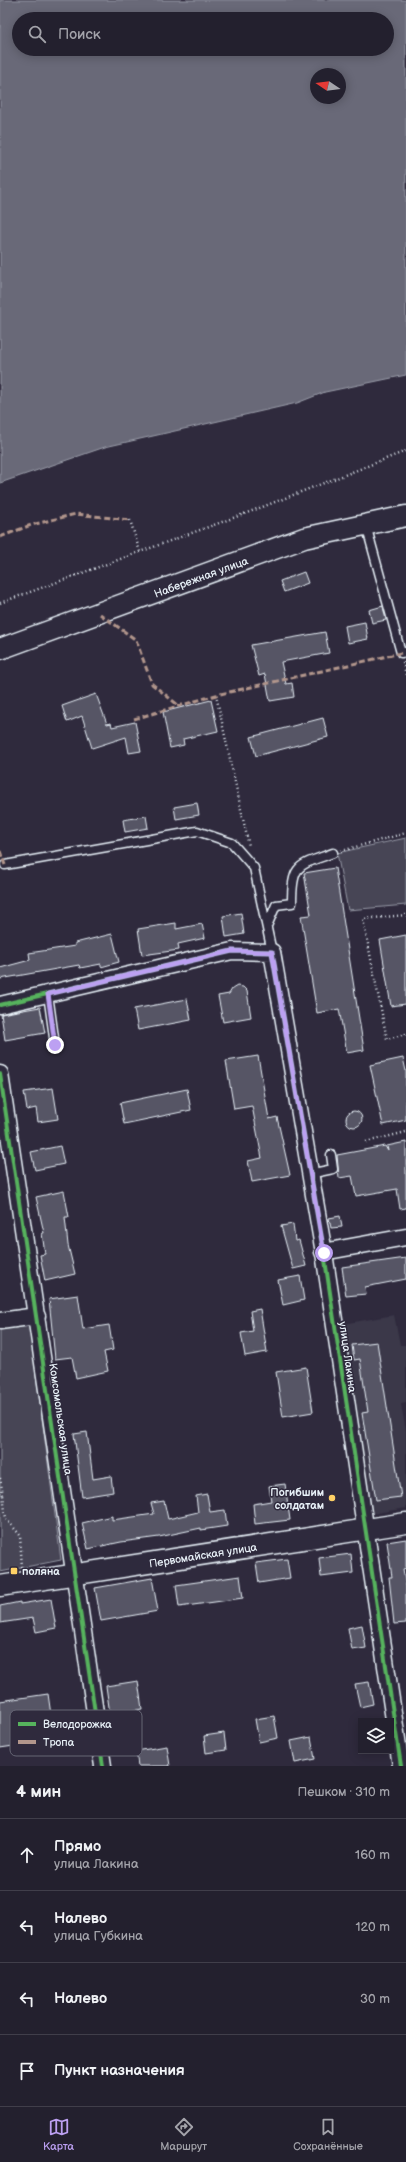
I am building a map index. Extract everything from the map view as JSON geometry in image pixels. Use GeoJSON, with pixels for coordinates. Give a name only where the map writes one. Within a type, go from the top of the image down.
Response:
{"type":"FeatureCollection","features":[{"type":"Feature","properties":{"kind":"street","name":"Набережная улица"},"geometry":{"type":"LineString","coordinates":[[0,649],[304,538],[406,516]]}},
{"type":"Feature","properties":{"kind":"street"},"geometry":{"type":"LineString","coordinates":[[0,1005],[232,951],[272,952]]}},
{"type":"Feature","properties":{"kind":"street","name":"улица Лакина"},"geometry":{"type":"LineString","coordinates":[[272,952],[309,1174],[324,1252],[401,1766]]}},
{"type":"Feature","properties":{"kind":"street","name":"Комсомольская улица"},"geometry":{"type":"LineString","coordinates":[[0,1074],[95,1710]]}},
{"type":"Feature","properties":{"kind":"street"},"geometry":{"type":"LineString","coordinates":[[324,1252],[406,1237]]}},
{"type":"Feature","properties":{"kind":"street"},"geometry":{"type":"LineString","coordinates":[[0,1321],[37,1316]]}},
{"type":"Feature","properties":{"kind":"street","name":"Первомайская улица"},"geometry":{"type":"LineString","coordinates":[[0,1586],[406,1523]]}},
{"type":"Feature","properties":{"kind":"street","name":"Комсомольская улица"},"geometry":{"type":"LineString","coordinates":[[101,1756],[103,1766]]}},
{"type":"Feature","properties":{"kind":"lane"},"geometry":{"type":"LineString","coordinates":[[366,524],[401,653],[406,652]]}},
{"type":"Feature","properties":{"kind":"lane"},"geometry":{"type":"LineString","coordinates":[[5,865],[198,831],[232,843],[254,868],[272,952]]}},
{"type":"Feature","properties":{"kind":"lane"},"geometry":{"type":"LineString","coordinates":[[267,926],[276,906],[292,903],[292,880],[297,869],[311,861],[333,853]]}},
{"type":"Feature","properties":{"kind":"lane"},"geometry":{"type":"LineString","coordinates":[[48,994],[55,1045]]}},
{"type":"Feature","properties":{"kind":"lane"},"geometry":{"type":"LineString","coordinates":[[309,1174],[333,1169],[331,1155]]}},
{"type":"Feature","properties":{"kind":"path"},"geometry":{"type":"LineString","coordinates":[[0,603],[252,511],[406,451]]}},
{"type":"Feature","properties":{"kind":"path"},"geometry":{"type":"LineString","coordinates":[[130,520],[140,552]]}},
{"type":"Feature","properties":{"kind":"path"},"geometry":{"type":"LineString","coordinates":[[216,695],[254,868]]}},
{"type":"Feature","properties":{"kind":"path"},"geometry":{"type":"LineString","coordinates":[[333,853],[406,833]]}},
{"type":"Feature","properties":{"kind":"path"},"geometry":{"type":"LineString","coordinates":[[406,915],[363,919],[387,1038],[406,1034]]}},
{"type":"Feature","properties":{"kind":"path"},"geometry":{"type":"LineString","coordinates":[[366,1142],[406,1132]]}},
{"type":"Feature","properties":{"kind":"path"},"geometry":{"type":"LineString","coordinates":[[0,1478],[1,1494],[6,1518],[20,1534],[24,1582]]}},
{"type":"Feature","properties":{"kind":"shaded area"},"geometry":{"type":"Polygon","coordinates":[[[406,838],[406,905],[348,910],[337,853],[406,838]]]}},
{"type":"Feature","properties":{"kind":"shaded area"},"geometry":{"type":"Polygon","coordinates":[[[394,1315],[400,1345],[406,1345],[406,1403],[401,1404],[406,1431],[406,1508],[371,1514],[337,1325],[394,1315]]]}},
{"type":"Feature","properties":{"kind":"shaded area"},"geometry":{"type":"Polygon","coordinates":[[[29,1322],[61,1560],[0,1572],[0,1326],[29,1322]]]}},
{"type":"Feature","properties":{"kind":"water"},"geometry":{"type":"Polygon","coordinates":[[[0,0],[406,0],[406,375],[325,392],[297,403],[105,447],[0,483],[0,0]]]}},
{"type":"Feature","properties":{"kind":"building"},"geometry":{"type":"Polygon","coordinates":[[[304,572],[308,583],[284,592],[280,581],[304,572]]]}},
{"type":"Feature","properties":{"kind":"building"},"geometry":{"type":"Polygon","coordinates":[[[383,606],[386,620],[372,623],[369,610],[383,606]]]}},
{"type":"Feature","properties":{"kind":"building"},"geometry":{"type":"Polygon","coordinates":[[[365,622],[368,639],[348,643],[345,626],[365,622]]]}},
{"type":"Feature","properties":{"kind":"building"},"geometry":{"type":"Polygon","coordinates":[[[325,632],[329,653],[281,662],[286,684],[292,683],[294,697],[270,701],[265,674],[259,676],[251,645],[325,632]]]}},
{"type":"Feature","properties":{"kind":"building"},"geometry":{"type":"Polygon","coordinates":[[[96,694],[107,724],[111,723],[112,727],[135,722],[141,751],[129,753],[126,737],[92,748],[82,716],[67,722],[62,706],[96,694]]]}},
{"type":"Feature","properties":{"kind":"building"},"geometry":{"type":"Polygon","coordinates":[[[211,700],[218,731],[183,739],[184,745],[170,748],[163,712],[211,700]]]}},
{"type":"Feature","properties":{"kind":"building"},"geometry":{"type":"Polygon","coordinates":[[[323,718],[328,737],[256,756],[251,737],[323,718]]]}},
{"type":"Feature","properties":{"kind":"building"},"geometry":{"type":"Polygon","coordinates":[[[197,803],[199,815],[176,819],[174,807],[197,803]]]}},
{"type":"Feature","properties":{"kind":"building"},"geometry":{"type":"Polygon","coordinates":[[[146,816],[148,828],[125,832],[123,820],[146,816]]]}},
{"type":"Feature","properties":{"kind":"building"},"geometry":{"type":"Polygon","coordinates":[[[335,868],[364,1050],[347,1053],[339,1009],[317,1013],[301,916],[311,915],[304,873],[335,868]]]}},
{"type":"Feature","properties":{"kind":"building"},"geometry":{"type":"Polygon","coordinates":[[[241,913],[244,934],[226,937],[223,916],[241,913]]]}},
{"type":"Feature","properties":{"kind":"building"},"geometry":{"type":"Polygon","coordinates":[[[176,923],[176,929],[202,924],[205,938],[178,944],[179,950],[142,955],[138,929],[176,923]]]}},
{"type":"Feature","properties":{"kind":"building"},"geometry":{"type":"Polygon","coordinates":[[[112,934],[119,962],[101,967],[101,964],[80,968],[79,965],[0,979],[0,968],[30,960],[29,953],[75,946],[75,943],[112,934]]]}},
{"type":"Feature","properties":{"kind":"building"},"geometry":{"type":"Polygon","coordinates":[[[406,935],[406,1004],[391,1006],[380,940],[406,935]]]}},
{"type":"Feature","properties":{"kind":"building"},"geometry":{"type":"Polygon","coordinates":[[[237,986],[243,987],[247,991],[251,1017],[223,1022],[218,996],[229,994],[232,989],[237,986]]]}},
{"type":"Feature","properties":{"kind":"building"},"geometry":{"type":"Polygon","coordinates":[[[187,999],[191,1020],[138,1030],[134,1009],[187,999]]]}},
{"type":"Feature","properties":{"kind":"building"},"geometry":{"type":"Polygon","coordinates":[[[40,1007],[45,1033],[5,1040],[1,1014],[40,1007]]]}},
{"type":"Feature","properties":{"kind":"building"},"geometry":{"type":"Polygon","coordinates":[[[258,1056],[269,1119],[277,1117],[290,1175],[252,1182],[248,1161],[262,1158],[252,1106],[234,1109],[226,1061],[258,1056]]]}},
{"type":"Feature","properties":{"kind":"building"},"geometry":{"type":"Polygon","coordinates":[[[403,1058],[406,1071],[406,1120],[383,1125],[370,1065],[403,1058]]]}},
{"type":"Feature","properties":{"kind":"building"},"geometry":{"type":"Polygon","coordinates":[[[53,1088],[58,1119],[38,1122],[36,1108],[27,1110],[24,1092],[53,1088]]]}},
{"type":"Feature","properties":{"kind":"building"},"geometry":{"type":"Polygon","coordinates":[[[187,1089],[191,1110],[124,1124],[120,1103],[187,1089]]]}},
{"type":"Feature","properties":{"kind":"building"},"geometry":{"type":"Polygon","coordinates":[[[351,1111],[357,1111],[362,1116],[360,1125],[357,1127],[351,1127],[346,1122],[346,1116],[351,1111]]]}},
{"type":"Feature","properties":{"kind":"building"},"geometry":{"type":"Polygon","coordinates":[[[406,1142],[406,1208],[400,1209],[397,1189],[356,1196],[352,1176],[339,1178],[337,1155],[385,1146],[388,1151],[387,1146],[406,1142]]]}},
{"type":"Feature","properties":{"kind":"building"},"geometry":{"type":"Polygon","coordinates":[[[60,1146],[64,1164],[35,1170],[31,1152],[60,1146]]]}},
{"type":"Feature","properties":{"kind":"building"},"geometry":{"type":"Polygon","coordinates":[[[64,1191],[69,1217],[65,1217],[68,1245],[75,1274],[45,1281],[40,1255],[45,1254],[42,1233],[44,1233],[36,1197],[64,1191]]]}},
{"type":"Feature","properties":{"kind":"building"},"geometry":{"type":"Polygon","coordinates":[[[340,1216],[342,1227],[331,1228],[329,1218],[340,1216]]]}},
{"type":"Feature","properties":{"kind":"building"},"geometry":{"type":"Polygon","coordinates":[[[293,1224],[295,1241],[299,1240],[306,1266],[293,1269],[281,1226],[293,1224]]]}},
{"type":"Feature","properties":{"kind":"building"},"geometry":{"type":"Polygon","coordinates":[[[406,1258],[406,1279],[365,1287],[366,1294],[346,1296],[342,1267],[406,1258]]]}},
{"type":"Feature","properties":{"kind":"building"},"geometry":{"type":"Polygon","coordinates":[[[300,1276],[304,1300],[283,1305],[278,1280],[300,1276]]]}},
{"type":"Feature","properties":{"kind":"building"},"geometry":{"type":"Polygon","coordinates":[[[78,1295],[83,1329],[109,1325],[113,1350],[104,1352],[108,1371],[76,1378],[72,1357],[55,1359],[49,1299],[78,1295]]]}},
{"type":"Feature","properties":{"kind":"building"},"geometry":{"type":"Polygon","coordinates":[[[260,1309],[267,1352],[245,1356],[241,1333],[253,1331],[250,1311],[260,1309]]]}},
{"type":"Feature","properties":{"kind":"building"},"geometry":{"type":"Polygon","coordinates":[[[377,1342],[401,1497],[376,1500],[362,1413],[368,1412],[360,1359],[354,1360],[352,1345],[377,1342]]]}},
{"type":"Feature","properties":{"kind":"building"},"geometry":{"type":"Polygon","coordinates":[[[306,1367],[313,1412],[283,1417],[276,1372],[306,1367]]]}},
{"type":"Feature","properties":{"kind":"building"},"geometry":{"type":"Polygon","coordinates":[[[87,1432],[93,1479],[111,1476],[113,1492],[82,1497],[74,1434],[87,1432]]]}},
{"type":"Feature","properties":{"kind":"building"},"geometry":{"type":"Polygon","coordinates":[[[285,1484],[290,1520],[255,1524],[253,1504],[271,1501],[269,1486],[285,1484]]]}},
{"type":"Feature","properties":{"kind":"building"},"geometry":{"type":"Polygon","coordinates":[[[207,1494],[210,1512],[225,1510],[227,1526],[201,1530],[201,1528],[88,1549],[82,1523],[112,1516],[112,1520],[154,1514],[151,1503],[164,1501],[168,1519],[198,1512],[196,1496],[207,1494]]]}},
{"type":"Feature","properties":{"kind":"building"},"geometry":{"type":"Polygon","coordinates":[[[406,1539],[406,1568],[403,1569],[406,1587],[406,1623],[394,1624],[389,1577],[392,1577],[387,1542],[406,1539]]]}},
{"type":"Feature","properties":{"kind":"building"},"geometry":{"type":"Polygon","coordinates":[[[351,1554],[353,1573],[321,1577],[319,1558],[351,1554]]]}},
{"type":"Feature","properties":{"kind":"building"},"geometry":{"type":"Polygon","coordinates":[[[287,1559],[290,1578],[259,1583],[256,1563],[287,1559]]]}},
{"type":"Feature","properties":{"kind":"building"},"geometry":{"type":"Polygon","coordinates":[[[240,1576],[243,1598],[179,1607],[176,1585],[240,1576]]]}},
{"type":"Feature","properties":{"kind":"building"},"geometry":{"type":"Polygon","coordinates":[[[152,1578],[158,1611],[101,1621],[95,1588],[152,1578]]]}},
{"type":"Feature","properties":{"kind":"building"},"geometry":{"type":"Polygon","coordinates":[[[51,1599],[56,1628],[36,1632],[33,1618],[0,1623],[0,1606],[20,1602],[20,1604],[51,1599]]]}},
{"type":"Feature","properties":{"kind":"building"},"geometry":{"type":"Polygon","coordinates":[[[362,1625],[366,1648],[352,1650],[348,1628],[362,1625]]]}},
{"type":"Feature","properties":{"kind":"building"},"geometry":{"type":"Polygon","coordinates":[[[138,1681],[142,1709],[109,1710],[106,1686],[138,1681]]]}},
{"type":"Feature","properties":{"kind":"building"},"geometry":{"type":"Polygon","coordinates":[[[369,1682],[373,1704],[360,1707],[355,1684],[369,1682]]]}},
{"type":"Feature","properties":{"kind":"building"},"geometry":{"type":"Polygon","coordinates":[[[48,1694],[50,1710],[10,1710],[10,1747],[0,1748],[0,1701],[48,1694]]]}},
{"type":"Feature","properties":{"kind":"building"},"geometry":{"type":"Polygon","coordinates":[[[274,1716],[278,1738],[259,1742],[255,1719],[274,1716]]]}},
{"type":"Feature","properties":{"kind":"building"},"geometry":{"type":"Polygon","coordinates":[[[224,1733],[226,1750],[206,1753],[204,1736],[224,1733]]]}},
{"type":"Feature","properties":{"kind":"building"},"geometry":{"type":"Polygon","coordinates":[[[311,1737],[315,1759],[295,1763],[291,1741],[311,1737]]]}},
{"type":"Feature","properties":{"kind":"building"},"geometry":{"type":"Polygon","coordinates":[[[167,1746],[170,1766],[138,1766],[137,1756],[142,1756],[142,1750],[167,1746]]]}},
{"type":"Feature","properties":{"kind":"marked path"},"geometry":{"type":"LineString","coordinates":[[0,537],[31,525],[76,514],[130,520]]}},
{"type":"Feature","properties":{"kind":"marked path"},"geometry":{"type":"LineString","coordinates":[[100,614],[136,640],[152,684],[178,705]]}},
{"type":"Feature","properties":{"kind":"marked path"},"geometry":{"type":"LineString","coordinates":[[134,719],[216,695],[401,653]]}},
{"type":"Feature","properties":{"kind":"marked path"},"geometry":{"type":"LineString","coordinates":[[0,851],[5,865]]}},
{"type":"Feature","properties":{"kind":"cycle path"},"geometry":{"type":"LineString","coordinates":[[0,1005],[232,951],[272,952],[324,1253],[401,1766]]}},
{"type":"Feature","properties":{"kind":"cycle path"},"geometry":{"type":"LineString","coordinates":[[0,1074],[95,1710]]}},
{"type":"Feature","properties":{"kind":"cycle path"},"geometry":{"type":"LineString","coordinates":[[102,1756],[103,1766]]}},
{"type":"Feature","properties":{"kind":"place","name":"Погибшим солдатам"},"geometry":{"type":"Point","coordinates":[332,1498]}},
{"type":"Feature","properties":{"kind":"place","name":"поляна"},"geometry":{"type":"Point","coordinates":[14,1571]}},
{"type":"Feature","properties":{"kind":"route"},"geometry":{"type":"LineString","coordinates":[[55,1045],[48,994],[232,951],[272,952],[309,1174],[324,1253]]}}]}
